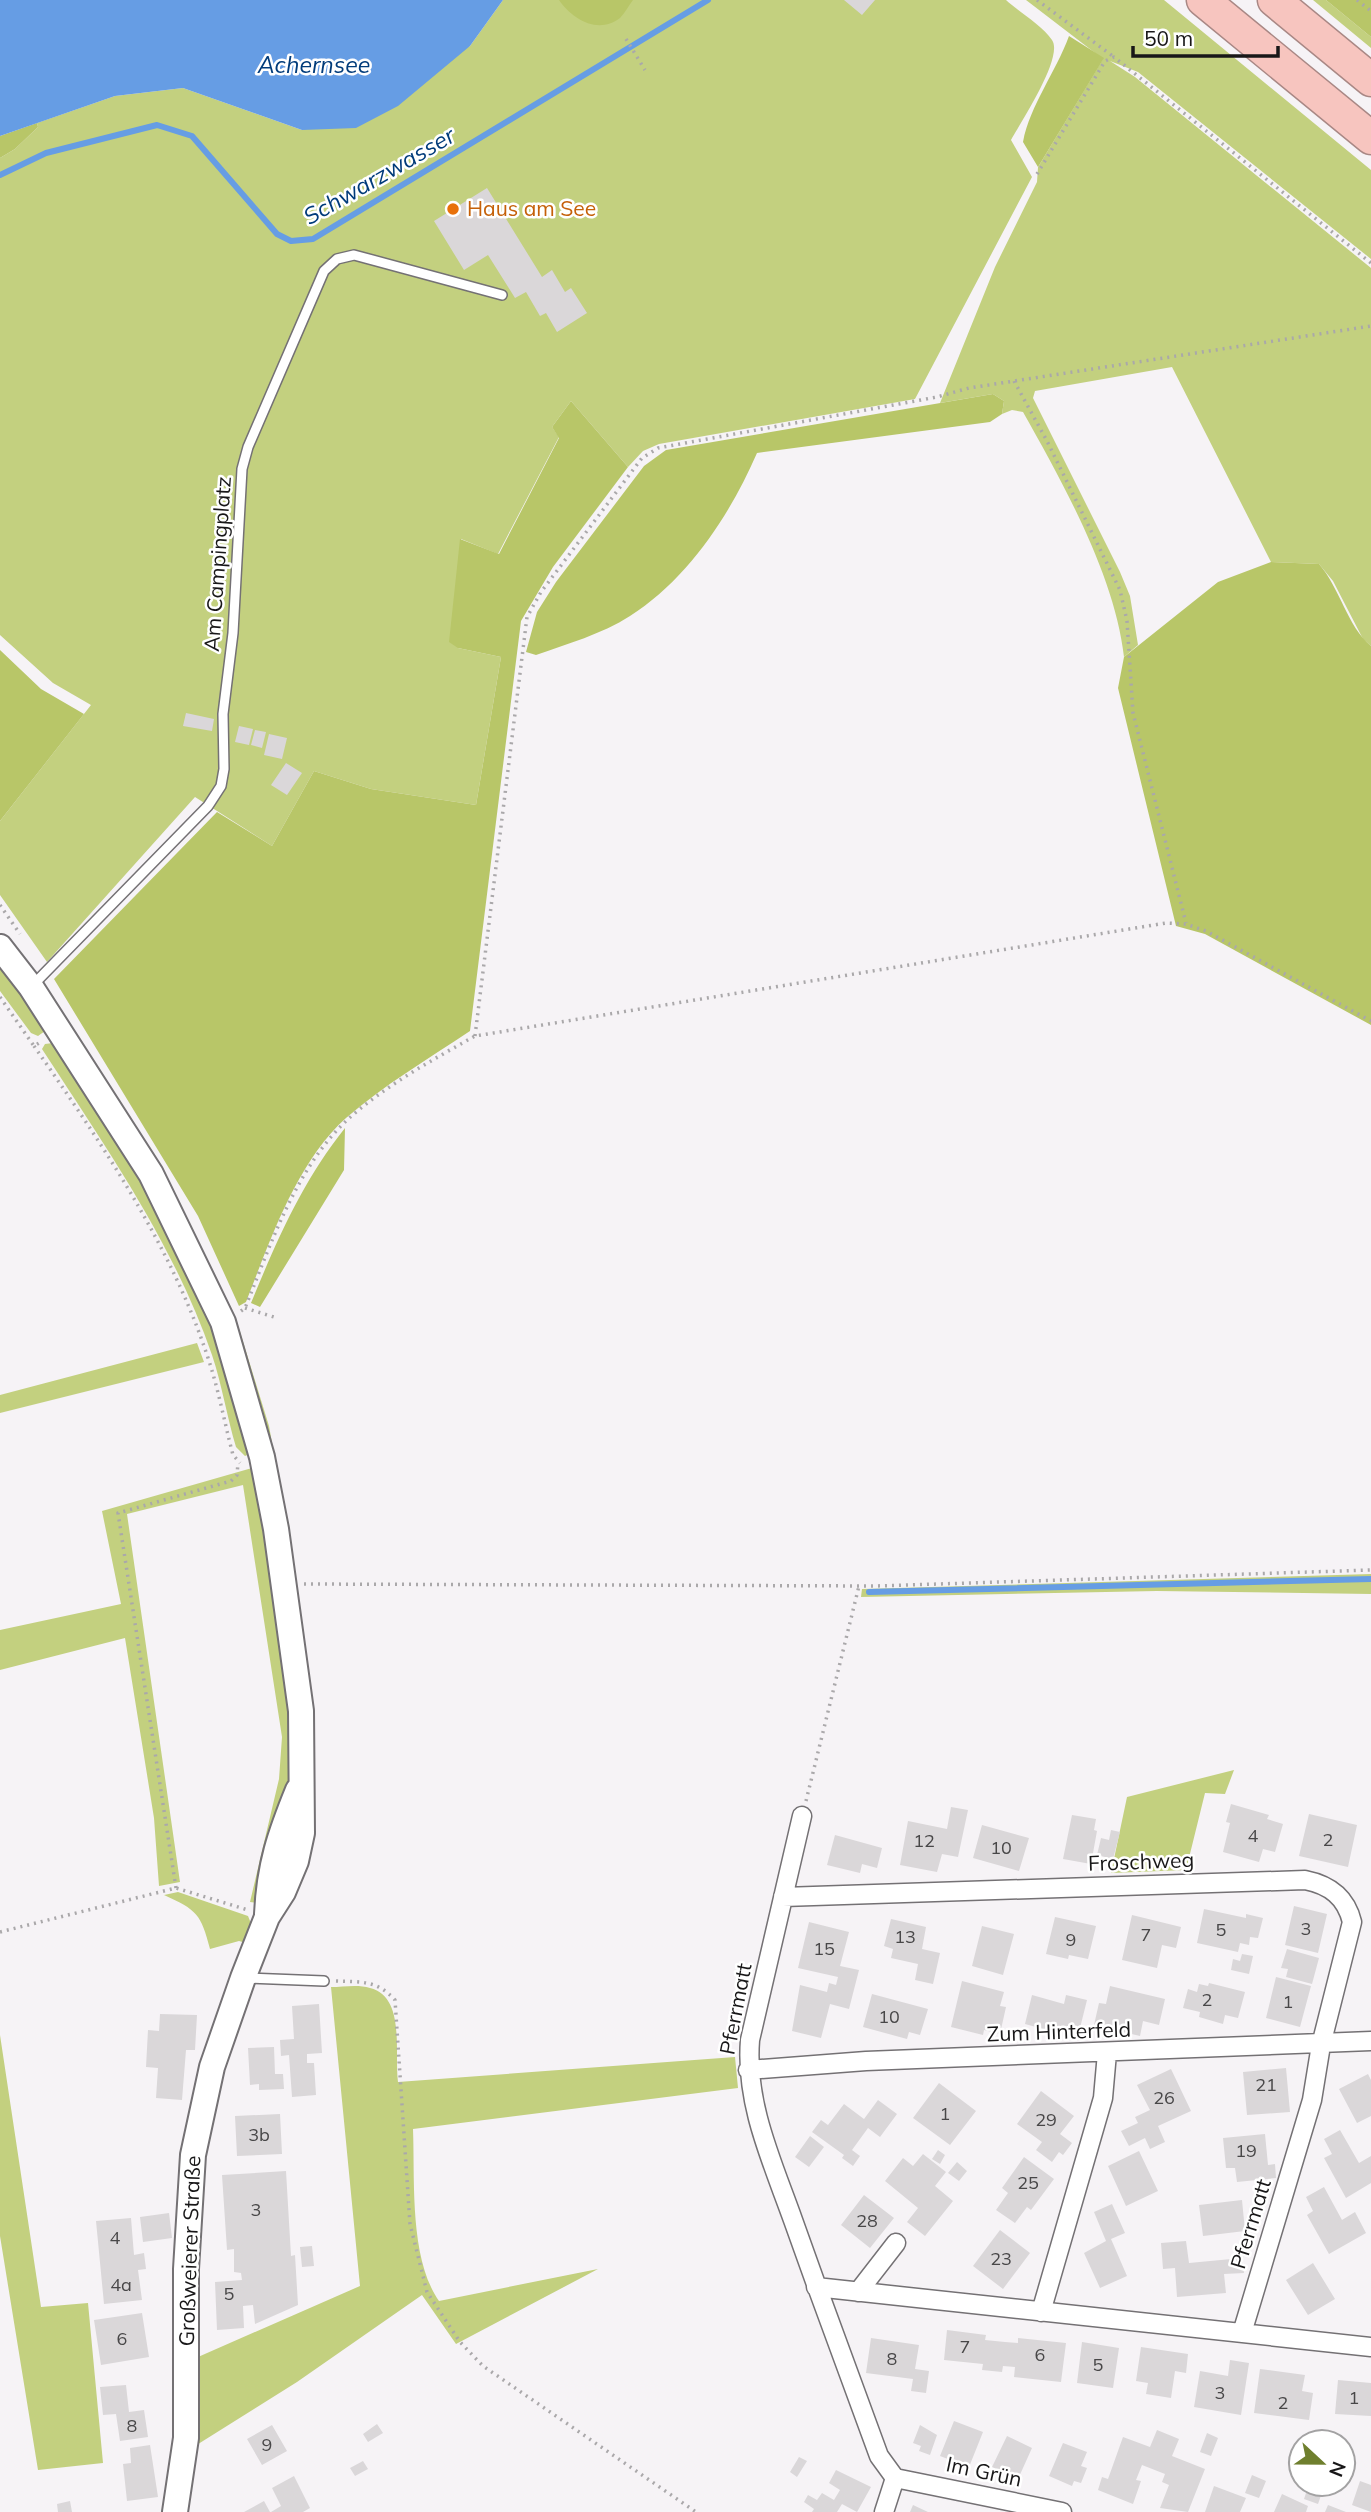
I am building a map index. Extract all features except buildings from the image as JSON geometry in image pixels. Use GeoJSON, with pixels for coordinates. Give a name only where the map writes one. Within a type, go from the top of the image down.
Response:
{"type":"FeatureCollection","features":[{"type":"Feature","properties":{"kind":"highway"},"geometry":{"type":"LineString","coordinates":[[1203,0],[1371,138]]}},
{"type":"Feature","properties":{"kind":"highway"},"geometry":{"type":"LineString","coordinates":[[1274,0],[1371,80]]}},
{"type":"Feature","properties":{"kind":"street"},"geometry":{"type":"LineString","coordinates":[[0,947],[31,987],[151,1174],[223,1322],[262,1457],[285,1586]]}},
{"type":"Feature","properties":{"kind":"street","name":"Großweierer Straße"},"geometry":{"type":"LineString","coordinates":[[174,2512],[186,2438],[186,2269],[192,2155],[212,2067],[267,1917],[269,1874],[279,1836],[302,1780],[301,1711],[285,1586]]}},
{"type":"Feature","properties":{"kind":"street","name":"Pferrmatt"},"geometry":{"type":"LineString","coordinates":[[802,1816],[750,2040],[748,2070],[754,2109],[816,2287],[879,2456],[895,2477]]}},
{"type":"Feature","properties":{"kind":"street","name":"Froschweg"},"geometry":{"type":"LineString","coordinates":[[783,1897],[1305,1880],[1321,1883],[1348,1905],[1352,1922],[1321,2045]]}},
{"type":"Feature","properties":{"kind":"street","name":"Zum Hinterfeld"},"geometry":{"type":"LineString","coordinates":[[748,2070],[866,2061],[1371,2041]]}},
{"type":"Feature","properties":{"kind":"street","name":"Pferrmatt"},"geometry":{"type":"LineString","coordinates":[[1242,2333],[1312,2100],[1321,2045]]}},
{"type":"Feature","properties":{"kind":"street"},"geometry":{"type":"LineString","coordinates":[[1041,2312],[1103,2098],[1107,2053]]}},
{"type":"Feature","properties":{"kind":"street"},"geometry":{"type":"LineString","coordinates":[[858,2292],[896,2243]]}},
{"type":"Feature","properties":{"kind":"street"},"geometry":{"type":"LineString","coordinates":[[816,2287],[1371,2347]]}},
{"type":"Feature","properties":{"kind":"street"},"geometry":{"type":"LineString","coordinates":[[884,2512],[895,2477]]}},
{"type":"Feature","properties":{"kind":"street","name":"Im Grün"},"geometry":{"type":"LineString","coordinates":[[895,2477],[1062,2512]]}},
{"type":"Feature","properties":{"kind":"lane","name":"Am Campingplatz"},"geometry":{"type":"LineString","coordinates":[[31,987],[208,806],[221,786],[223,714],[233,633],[242,469],[248,447],[324,271],[337,260],[354,255],[502,295]]}},
{"type":"Feature","properties":{"kind":"lane"},"geometry":{"type":"LineString","coordinates":[[243,1978],[324,1981]]}},
{"type":"Feature","properties":{"kind":"path"},"geometry":{"type":"LineString","coordinates":[[1037,0],[1114,57],[1371,263]]}},
{"type":"Feature","properties":{"kind":"path"},"geometry":{"type":"LineString","coordinates":[[1357,0],[1371,11]]}},
{"type":"Feature","properties":{"kind":"path"},"geometry":{"type":"LineString","coordinates":[[626,39],[645,70]]}},
{"type":"Feature","properties":{"kind":"path"},"geometry":{"type":"LineString","coordinates":[[1037,174],[1105,61],[1114,57]]}},
{"type":"Feature","properties":{"kind":"path"},"geometry":{"type":"LineString","coordinates":[[475,1036],[527,617],[541,592],[642,458],[658,448],[1014,381],[1371,326]]}},
{"type":"Feature","properties":{"kind":"path"},"geometry":{"type":"LineString","coordinates":[[1014,381],[1120,590],[1127,621],[1133,713],[1186,924]]}},
{"type":"Feature","properties":{"kind":"path"},"geometry":{"type":"LineString","coordinates":[[277,1318],[245,1308],[281,1219],[317,1157],[346,1122],[385,1093],[475,1036],[1137,925],[1186,924],[1206,931],[1371,1021]]}},
{"type":"Feature","properties":{"kind":"path"},"geometry":{"type":"LineString","coordinates":[[0,997],[143,1215],[185,1298],[206,1352],[238,1463],[237,1475],[231,1480],[118,1513],[176,1888]]}},
{"type":"Feature","properties":{"kind":"path"},"geometry":{"type":"LineString","coordinates":[[34,1046],[60,1031]]}},
{"type":"Feature","properties":{"kind":"path"},"geometry":{"type":"LineString","coordinates":[[238,1463],[262,1457]]}},
{"type":"Feature","properties":{"kind":"path"},"geometry":{"type":"LineString","coordinates":[[285,1586],[859,1586],[1371,1570]]}},
{"type":"Feature","properties":{"kind":"path"},"geometry":{"type":"LineString","coordinates":[[802,1816],[859,1586]]}},
{"type":"Feature","properties":{"kind":"path"},"geometry":{"type":"LineString","coordinates":[[0,1932],[176,1888],[267,1917]]}},
{"type":"Feature","properties":{"kind":"path"},"geometry":{"type":"LineString","coordinates":[[324,1981],[366,1981],[384,1988],[395,2000],[410,2224],[427,2292],[445,2321],[483,2366],[696,2512]]}},
{"type":"Feature","properties":{"kind":"green space"},"geometry":{"type":"Polygon","coordinates":[[[503,0],[1006,0],[1042,29],[1052,40],[1054,48],[1047,74],[1011,140],[1032,177],[915,399],[659,444],[643,451],[628,467],[571,401],[552,427],[559,437],[498,554],[461,539],[458,648],[501,657],[476,805],[371,789],[314,771],[272,846],[195,797],[47,962],[0,895],[0,821],[91,705],[53,683],[0,635],[0,158],[15,149],[38,127],[37,123],[115,96],[183,88],[302,130],[470,46],[503,0]]]}},
{"type":"Feature","properties":{"kind":"green space"},"geometry":{"type":"Polygon","coordinates":[[[559,0],[633,0],[620,18],[612,23],[594,25],[578,19],[559,0]]]}},
{"type":"Feature","properties":{"kind":"green space"},"geometry":{"type":"Polygon","coordinates":[[[1026,0],[1164,0],[1371,170],[1371,259],[1138,72],[1110,61],[1135,77],[1371,268],[1371,646],[1363,639],[1333,581],[1319,564],[1271,562],[1172,367],[1035,391],[1033,398],[1130,596],[1138,645],[1124,657],[1119,626],[1099,563],[1070,499],[1023,412],[1012,410],[1002,414],[1004,401],[993,394],[940,403],[995,267],[1037,182],[1038,167],[1103,59],[1026,0]]]}},
{"type":"Feature","properties":{"kind":"green space"},"geometry":{"type":"Polygon","coordinates":[[[1313,0],[1326,0],[1371,37],[1371,48],[1313,0]]]}},
{"type":"Feature","properties":{"kind":"green space"},"geometry":{"type":"Polygon","coordinates":[[[1326,0],[1371,0],[1371,37],[1326,0]]]}},
{"type":"Feature","properties":{"kind":"green space"},"geometry":{"type":"Polygon","coordinates":[[[1069,36],[1104,58],[1038,167],[1023,142],[1026,128],[1069,36]]]}},
{"type":"Feature","properties":{"kind":"green space"},"geometry":{"type":"Polygon","coordinates":[[[37,123],[38,127],[15,149],[0,158],[0,136],[37,123]]]}},
{"type":"Feature","properties":{"kind":"green space"},"geometry":{"type":"Polygon","coordinates":[[[993,394],[1004,401],[1002,414],[990,422],[757,453],[720,522],[689,565],[671,584],[630,616],[596,633],[536,655],[526,652],[537,612],[556,582],[644,466],[666,450],[993,394]]]}},
{"type":"Feature","properties":{"kind":"green space"},"geometry":{"type":"Polygon","coordinates":[[[571,401],[628,467],[553,567],[521,621],[470,1031],[376,1094],[328,1136],[286,1204],[246,1302],[239,1306],[198,1216],[54,979],[217,812],[272,846],[314,771],[371,789],[476,805],[501,657],[458,648],[449,642],[460,539],[499,554],[559,438],[552,427],[571,401]]]}},
{"type":"Feature","properties":{"kind":"green space"},"geometry":{"type":"Polygon","coordinates":[[[1271,562],[1319,564],[1333,584],[1356,628],[1371,646],[1371,1025],[1205,934],[1176,926],[1118,688],[1124,657],[1218,582],[1271,562]]]}},
{"type":"Feature","properties":{"kind":"green space"},"geometry":{"type":"Polygon","coordinates":[[[0,650],[41,689],[84,714],[0,821],[0,650]]]}},
{"type":"Feature","properties":{"kind":"green space"},"geometry":{"type":"Polygon","coordinates":[[[0,962],[45,1025],[45,1031],[38,1036],[31,1033],[0,991],[0,962]]]}},
{"type":"Feature","properties":{"kind":"green space"},"geometry":{"type":"Polygon","coordinates":[[[53,1043],[136,1169],[217,1329],[252,1453],[245,1456],[236,1447],[212,1355],[178,1274],[158,1235],[42,1049],[45,1044],[53,1043]]]}},
{"type":"Feature","properties":{"kind":"green space"},"geometry":{"type":"Polygon","coordinates":[[[345,1128],[344,1170],[260,1307],[251,1303],[303,1190],[345,1128]]]}},
{"type":"Feature","properties":{"kind":"green space"},"geometry":{"type":"Polygon","coordinates":[[[237,1322],[269,1426],[295,1569],[290,1567],[234,1328],[237,1322]]]}},
{"type":"Feature","properties":{"kind":"green space"},"geometry":{"type":"Polygon","coordinates":[[[197,1343],[204,1362],[0,1413],[0,1395],[197,1343]]]}},
{"type":"Feature","properties":{"kind":"green space"},"geometry":{"type":"Polygon","coordinates":[[[252,1468],[271,1557],[292,1742],[288,1782],[257,1903],[250,1902],[279,1779],[282,1737],[243,1485],[127,1514],[180,1882],[159,1886],[154,1818],[125,1638],[0,1670],[0,1630],[121,1604],[102,1511],[252,1468]]]}},
{"type":"Feature","properties":{"kind":"green space"},"geometry":{"type":"Polygon","coordinates":[[[1371,1574],[1371,1594],[1157,1591],[861,1597],[862,1589],[1371,1574]]]}},
{"type":"Feature","properties":{"kind":"green space"},"geometry":{"type":"Polygon","coordinates":[[[1234,1770],[1225,1794],[1205,1793],[1186,1870],[1111,1873],[1127,1797],[1234,1770]]]}},
{"type":"Feature","properties":{"kind":"green space"},"geometry":{"type":"Polygon","coordinates":[[[178,1892],[248,1916],[252,1926],[246,1943],[239,1941],[210,1949],[204,1928],[196,1914],[164,1895],[178,1892]]]}},
{"type":"Feature","properties":{"kind":"green space"},"geometry":{"type":"Polygon","coordinates":[[[331,1987],[370,1988],[381,1993],[389,2002],[396,2028],[398,2082],[735,2057],[738,2088],[413,2129],[418,2241],[429,2283],[439,2301],[598,2269],[456,2344],[422,2295],[297,2382],[195,2446],[198,2357],[360,2286],[331,1987]]]}},
{"type":"Feature","properties":{"kind":"green space"},"geometry":{"type":"Polygon","coordinates":[[[0,2035],[41,2307],[88,2303],[103,2463],[38,2470],[0,2236],[0,2035]]]}},
{"type":"Feature","properties":{"kind":"water","name":"Achernsee"},"geometry":{"type":"Polygon","coordinates":[[[0,0],[503,0],[470,46],[398,106],[356,128],[302,130],[183,88],[115,96],[0,136],[0,0]]]}},
{"type":"Feature","properties":{"kind":"waterway","name":"Schwarzwasser"},"geometry":{"type":"LineString","coordinates":[[0,175],[46,153],[157,125],[192,136],[277,234],[291,241],[313,239],[708,0]]}},
{"type":"Feature","properties":{"kind":"waterway"},"geometry":{"type":"LineString","coordinates":[[869,1592],[1371,1579]]}},
{"type":"Feature","properties":{"kind":"place","name":"Haus am See"},"geometry":{"type":"Point","coordinates":[453,209]}}]}
